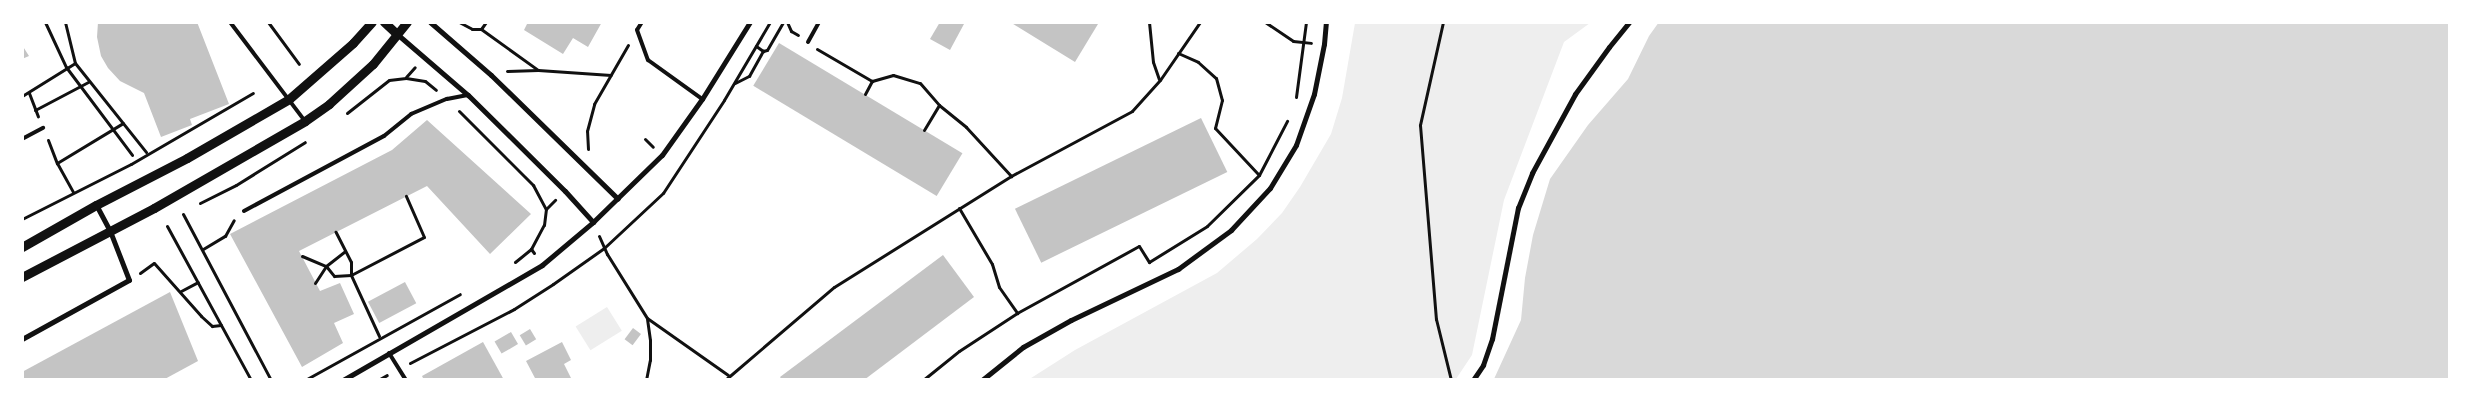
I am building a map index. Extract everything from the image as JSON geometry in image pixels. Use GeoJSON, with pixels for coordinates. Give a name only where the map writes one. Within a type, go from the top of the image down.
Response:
{"type":"FeatureCollection","features":[{"type":"Feature","properties":{"kind":"street"},"geometry":{"type":"LineString","coordinates":[[22,247],[96,205],[187,158],[289,99],[353,44],[372,22]]}},
{"type":"Feature","properties":{"kind":"street"},"geometry":{"type":"LineString","coordinates":[[384,22],[468,95],[565,191],[592,222]]}},
{"type":"Feature","properties":{"kind":"street"},"geometry":{"type":"LineString","coordinates":[[22,277],[110,231],[306,121],[329,104],[373,64],[407,22]]}},
{"type":"Feature","properties":{"kind":"street"},"geometry":{"type":"LineString","coordinates":[[430,22],[490,74],[618,199]]}},
{"type":"Feature","properties":{"kind":"street"},"geometry":{"type":"LineString","coordinates":[[343,380],[542,265],[592,222],[662,155],[702,99],[750,22]]}},
{"type":"Feature","properties":{"kind":"street"},"geometry":{"type":"LineString","coordinates":[[982,380],[1023,347],[1071,320],[1178,269],[1231,230],[1270,188],[1296,145],[1314,94],[1324,44],[1326,22]]}},
{"type":"Feature","properties":{"kind":"street"},"geometry":{"type":"LineString","coordinates":[[1473,380],[1483,365],[1492,339],[1518,208],[1532,174],[1546,144],[1575,94],[1629,22]]}},
{"type":"Feature","properties":{"kind":"street"},"geometry":{"type":"LineString","coordinates":[[22,339],[129,280],[110,231],[96,205]]}},
{"type":"Feature","properties":{"kind":"lane"},"geometry":{"type":"LineString","coordinates":[[642,22],[638,30],[648,60],[702,99]]}},
{"type":"Feature","properties":{"kind":"lane"},"geometry":{"type":"LineString","coordinates":[[808,42],[819,22]]}},
{"type":"Feature","properties":{"kind":"lane"},"geometry":{"type":"LineString","coordinates":[[232,23],[306,121]]}},
{"type":"Feature","properties":{"kind":"lane"},"geometry":{"type":"LineString","coordinates":[[244,211],[384,136],[411,114],[447,99],[468,95]]}},
{"type":"Feature","properties":{"kind":"lane"},"geometry":{"type":"LineString","coordinates":[[22,139],[42,128]]}},
{"type":"Feature","properties":{"kind":"lane"},"geometry":{"type":"LineString","coordinates":[[389,353],[406,380]]}},
{"type":"Feature","properties":{"kind":"path"},"geometry":{"type":"LineString","coordinates":[[45,22],[66,67],[132,155]]}},
{"type":"Feature","properties":{"kind":"path"},"geometry":{"type":"LineString","coordinates":[[66,22],[75,63],[88,82],[146,152]]}},
{"type":"Feature","properties":{"kind":"path"},"geometry":{"type":"LineString","coordinates":[[268,22],[298,64]]}},
{"type":"Feature","properties":{"kind":"path"},"geometry":{"type":"LineString","coordinates":[[459,22],[472,29],[480,29],[538,70]]}},
{"type":"Feature","properties":{"kind":"path"},"geometry":{"type":"LineString","coordinates":[[480,29],[486,22]]}},
{"type":"Feature","properties":{"kind":"path"},"geometry":{"type":"LineString","coordinates":[[734,83],[749,76],[763,51],[768,50],[783,22]]}},
{"type":"Feature","properties":{"kind":"path"},"geometry":{"type":"LineString","coordinates":[[1150,22],[1153,62],[1160,80]]}},
{"type":"Feature","properties":{"kind":"path"},"geometry":{"type":"LineString","coordinates":[[725,380],[728,375],[834,287],[1011,176],[1132,111],[1160,80],[1200,22]]}},
{"type":"Feature","properties":{"kind":"path"},"geometry":{"type":"LineString","coordinates":[[1265,22],[1293,41],[1324,44]]}},
{"type":"Feature","properties":{"kind":"path"},"geometry":{"type":"LineString","coordinates":[[1295,107],[1306,22]]}},
{"type":"Feature","properties":{"kind":"path"},"geometry":{"type":"LineString","coordinates":[[1443,22],[1420,125],[1436,320],[1451,380]]}},
{"type":"Feature","properties":{"kind":"path"},"geometry":{"type":"LineString","coordinates":[[808,42],[822,53],[872,81],[893,75],[920,83],[940,105],[966,126],[1011,176]]}},
{"type":"Feature","properties":{"kind":"path"},"geometry":{"type":"LineString","coordinates":[[756,46],[763,51]]}},
{"type":"Feature","properties":{"kind":"path"},"geometry":{"type":"LineString","coordinates":[[1178,53],[1198,62],[1216,78],[1222,100],[1215,128],[1259,175]]}},
{"type":"Feature","properties":{"kind":"path"},"geometry":{"type":"LineString","coordinates":[[22,96],[75,63]]}},
{"type":"Feature","properties":{"kind":"path"},"geometry":{"type":"LineString","coordinates":[[506,71],[538,70],[612,75]]}},
{"type":"Feature","properties":{"kind":"path"},"geometry":{"type":"LineString","coordinates":[[389,80],[406,78],[425,80],[447,99],[533,185],[546,208]]}},
{"type":"Feature","properties":{"kind":"path"},"geometry":{"type":"LineString","coordinates":[[865,94],[872,81]]}},
{"type":"Feature","properties":{"kind":"path"},"geometry":{"type":"LineString","coordinates":[[35,110],[88,82]]}},
{"type":"Feature","properties":{"kind":"path"},"geometry":{"type":"LineString","coordinates":[[29,93],[57,163],[72,192]]}},
{"type":"Feature","properties":{"kind":"path"},"geometry":{"type":"LineString","coordinates":[[22,219],[72,192],[132,164],[253,93]]}},
{"type":"Feature","properties":{"kind":"path"},"geometry":{"type":"LineString","coordinates":[[924,130],[940,105]]}},
{"type":"Feature","properties":{"kind":"path"},"geometry":{"type":"LineString","coordinates":[[923,380],[959,351],[1017,313],[1139,246],[1149,262],[1207,226],[1259,175],[1290,116]]}},
{"type":"Feature","properties":{"kind":"path"},"geometry":{"type":"LineString","coordinates":[[57,163],[123,123]]}},
{"type":"Feature","properties":{"kind":"path"},"geometry":{"type":"LineString","coordinates":[[302,256],[326,266],[334,276],[351,275],[424,237],[406,196]]}},
{"type":"Feature","properties":{"kind":"path"},"geometry":{"type":"LineString","coordinates":[[959,208],[992,264],[999,287],[1017,313]]}},
{"type":"Feature","properties":{"kind":"path"},"geometry":{"type":"LineString","coordinates":[[203,249],[225,236],[230,224],[244,211]]}},
{"type":"Feature","properties":{"kind":"path"},"geometry":{"type":"LineString","coordinates":[[183,214],[271,380]]}},
{"type":"Feature","properties":{"kind":"path"},"geometry":{"type":"LineString","coordinates":[[592,222],[607,254],[647,318],[728,375]]}},
{"type":"Feature","properties":{"kind":"path"},"geometry":{"type":"LineString","coordinates":[[167,226],[251,380]]}},
{"type":"Feature","properties":{"kind":"path"},"geometry":{"type":"LineString","coordinates":[[336,232],[351,262],[351,275],[379,336]]}},
{"type":"Feature","properties":{"kind":"path"},"geometry":{"type":"LineString","coordinates":[[508,268],[531,249]]}},
{"type":"Feature","properties":{"kind":"path"},"geometry":{"type":"LineString","coordinates":[[315,283],[326,266],[345,251]]}},
{"type":"Feature","properties":{"kind":"path"},"geometry":{"type":"LineString","coordinates":[[129,280],[154,263],[201,316],[212,326],[221,325]]}},
{"type":"Feature","properties":{"kind":"path"},"geometry":{"type":"LineString","coordinates":[[180,291],[198,282]]}},
{"type":"Feature","properties":{"kind":"path"},"geometry":{"type":"LineString","coordinates":[[305,380],[379,336],[465,291]]}},
{"type":"Feature","properties":{"kind":"path"},"geometry":{"type":"LineString","coordinates":[[646,380],[650,360],[647,318]]}},
{"type":"Feature","properties":{"kind":"shaded area"},"geometry":{"type":"Polygon","coordinates":[[[1659,22],[2449,23],[2449,379],[1494,379],[1521,320],[1525,278],[1533,235],[1550,179],[1588,125],[1628,79],[1649,36],[1659,22]]]}},
{"type":"Feature","properties":{"kind":"shaded area"},"geometry":{"type":"Polygon","coordinates":[[[1355,23],[1590,23],[1564,42],[1504,200],[1472,355],[1456,379],[1028,380],[1075,350],[1217,273],[1257,239],[1282,213],[1300,187],[1331,134],[1342,98],[1355,23]]]}},
{"type":"Feature","properties":{"kind":"shaded area"},"geometry":{"type":"Polygon","coordinates":[[[607,307],[622,331],[590,350],[576,327],[607,307]]]}},
{"type":"Feature","properties":{"kind":"building"},"geometry":{"type":"Polygon","coordinates":[[[98,22],[197,22],[229,104],[190,119],[192,125],[161,137],[144,93],[120,81],[108,68],[101,56],[97,37],[98,22]]]}},
{"type":"Feature","properties":{"kind":"building"},"geometry":{"type":"Polygon","coordinates":[[[528,22],[602,22],[588,47],[573,38],[563,54],[524,30],[528,22]]]}},
{"type":"Feature","properties":{"kind":"building"},"geometry":{"type":"Polygon","coordinates":[[[940,22],[964,24],[950,50],[930,39],[940,22]]]}},
{"type":"Feature","properties":{"kind":"building"},"geometry":{"type":"Polygon","coordinates":[[[1010,22],[1095,22],[1098,24],[1075,62],[1010,22]]]}},
{"type":"Feature","properties":{"kind":"building"},"geometry":{"type":"Polygon","coordinates":[[[779,43],[962,153],[937,196],[753,86],[779,43]]]}},
{"type":"Feature","properties":{"kind":"building"},"geometry":{"type":"Polygon","coordinates":[[[22,45],[29,56],[22,59],[22,45]]]}},
{"type":"Feature","properties":{"kind":"building"},"geometry":{"type":"Polygon","coordinates":[[[1201,118],[1227,172],[1041,263],[1015,209],[1201,118]]]}},
{"type":"Feature","properties":{"kind":"building"},"geometry":{"type":"Polygon","coordinates":[[[427,120],[531,214],[490,254],[427,186],[299,251],[320,291],[340,283],[354,314],[334,323],[343,343],[302,367],[230,234],[392,150],[427,120]]]}},
{"type":"Feature","properties":{"kind":"building"},"geometry":{"type":"Polygon","coordinates":[[[943,255],[974,297],[864,380],[782,380],[780,377],[943,255]]]}},
{"type":"Feature","properties":{"kind":"building"},"geometry":{"type":"Polygon","coordinates":[[[405,282],[416,303],[379,323],[368,302],[405,282]]]}},
{"type":"Feature","properties":{"kind":"building"},"geometry":{"type":"Polygon","coordinates":[[[170,292],[198,361],[163,380],[22,380],[22,372],[170,292]]]}},
{"type":"Feature","properties":{"kind":"building"},"geometry":{"type":"Polygon","coordinates":[[[633,328],[641,334],[633,345],[625,339],[633,328]]]}},
{"type":"Feature","properties":{"kind":"building"},"geometry":{"type":"Polygon","coordinates":[[[530,329],[536,339],[526,345],[520,335],[530,329]]]}},
{"type":"Feature","properties":{"kind":"building"},"geometry":{"type":"Polygon","coordinates":[[[511,332],[518,344],[502,354],[495,342],[511,332]]]}},
{"type":"Feature","properties":{"kind":"building"},"geometry":{"type":"Polygon","coordinates":[[[483,342],[504,380],[424,380],[422,376],[483,342]]]}},
{"type":"Feature","properties":{"kind":"building"},"geometry":{"type":"Polygon","coordinates":[[[562,342],[571,360],[564,364],[572,380],[536,380],[526,361],[562,342]]]}}]}
